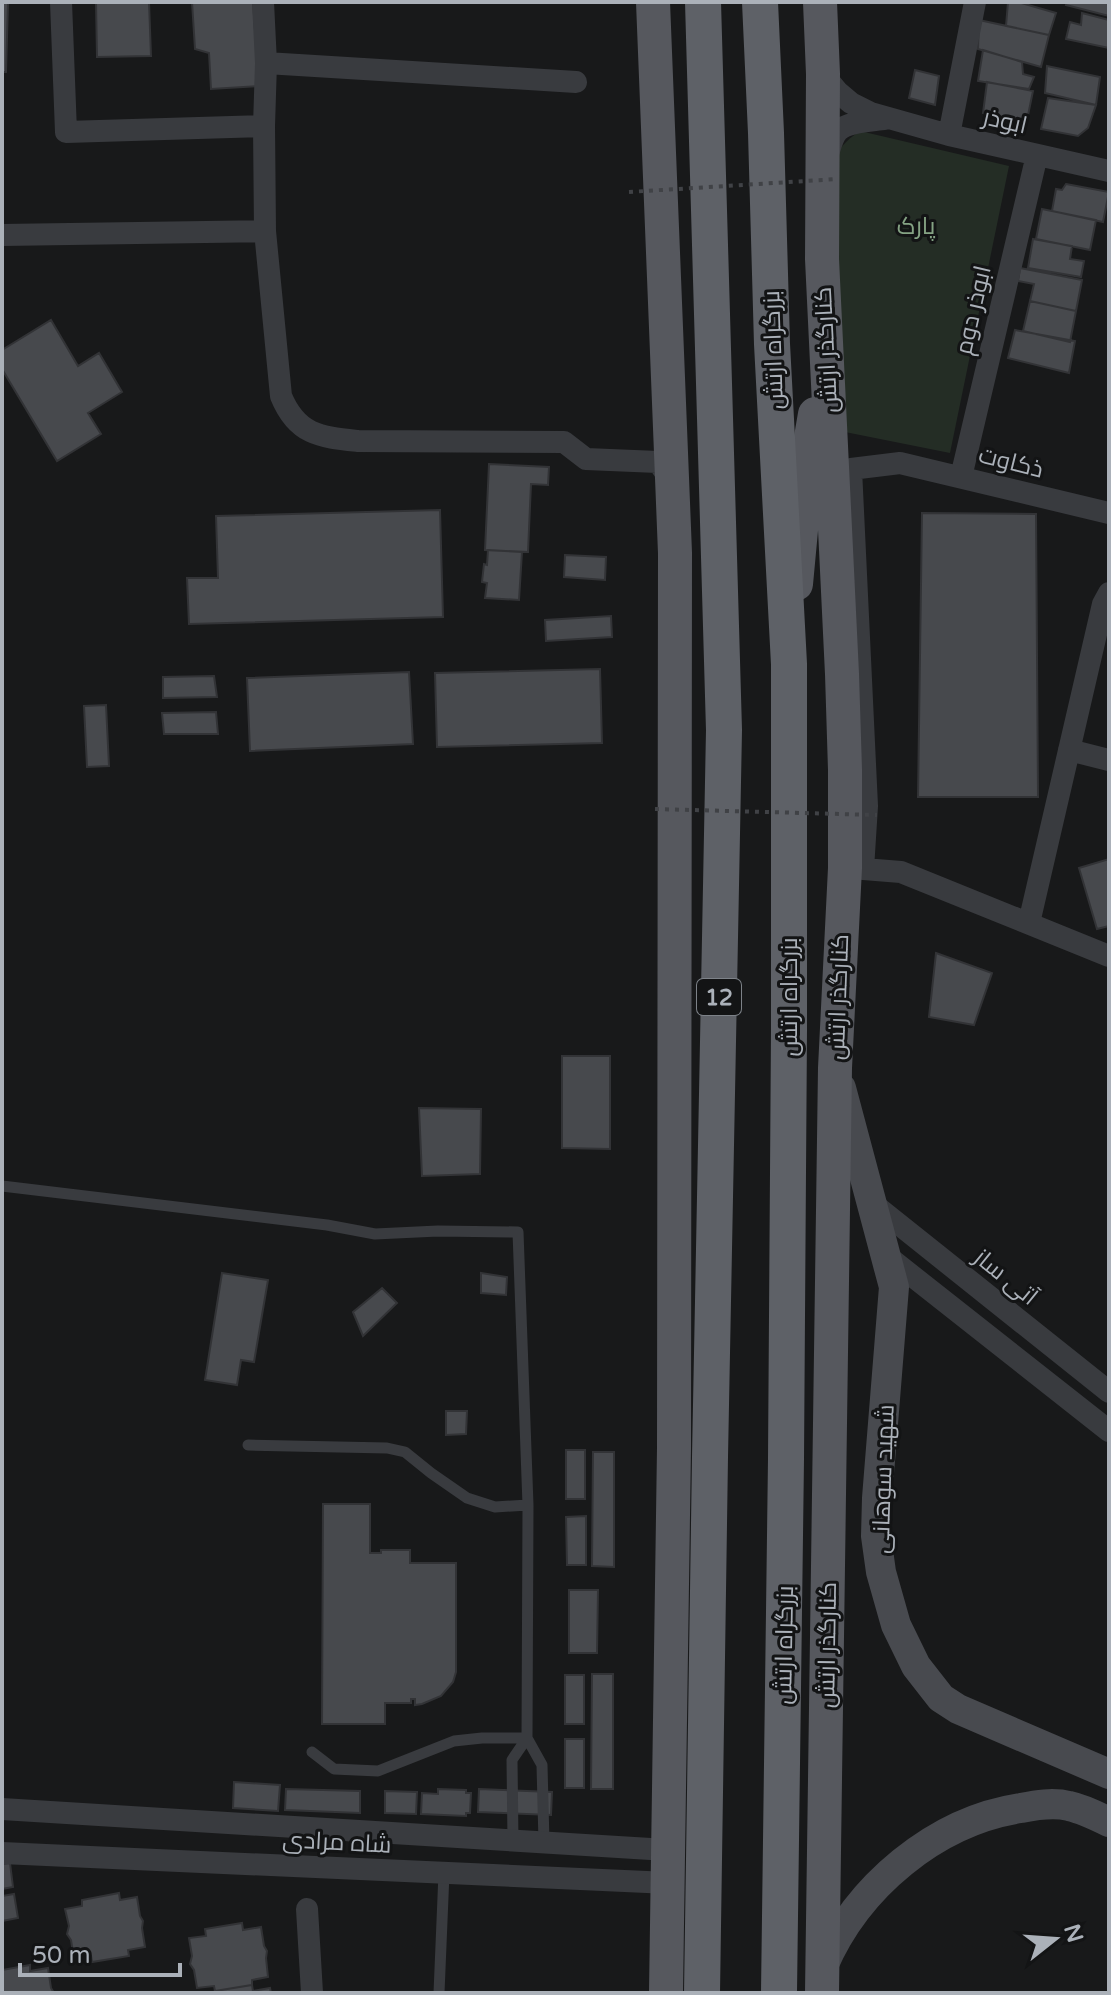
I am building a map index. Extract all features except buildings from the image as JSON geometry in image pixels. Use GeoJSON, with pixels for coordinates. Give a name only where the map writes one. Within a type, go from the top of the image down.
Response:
{"type":"FeatureCollection","features":[{"type":"Feature","properties":{"kind":"highway","name":"12"},"geometry":{"type":"LineString","coordinates":[[702,1993],[724,730],[703,2]]}},
{"type":"Feature","properties":{"kind":"highway","name":"بزرگراه ارتش"},"geometry":{"type":"LineString","coordinates":[[760,2],[772,344],[789,664],[786,1459],[779,1993]]}},
{"type":"Feature","properties":{"kind":"main road"},"geometry":{"type":"LineString","coordinates":[[653,2],[675,553],[674,1448],[668,1993]]}},
{"type":"Feature","properties":{"kind":"main road","name":"کنارگذر ارتش"},"geometry":{"type":"LineString","coordinates":[[820,2],[830,174],[822,259],[845,770],[854,868],[835,1068],[822,1979]]}},
{"type":"Feature","properties":{"kind":"main road"},"geometry":{"type":"LineString","coordinates":[[789,664],[808,455],[816,409],[822,259]]}},
{"type":"Feature","properties":{"kind":"main road","name":"شهید سوهانی"},"geometry":{"type":"LineString","coordinates":[[835,1068],[894,1287],[879,1459],[876,1536],[881,1572],[896,1625],[916,1666],[941,1698],[958,1709],[1109,1774]]}},
{"type":"Feature","properties":{"kind":"main road"},"geometry":{"type":"LineString","coordinates":[[668,1993],[706,1734]]}},
{"type":"Feature","properties":{"kind":"main road"},"geometry":{"type":"LineString","coordinates":[[822,1979],[834,1941],[848,1921],[884,1879],[948,1832],[990,1814],[1042,1804],[1069,1806],[1109,1822]]}},
{"type":"Feature","properties":{"kind":"street"},"geometry":{"type":"LineString","coordinates":[[61,2],[66,132],[264,126]]}},
{"type":"Feature","properties":{"kind":"street"},"geometry":{"type":"LineString","coordinates":[[263,2],[266,63],[265,231],[281,396],[294,421],[326,438],[358,441],[564,442],[586,459],[658,462],[672,482]]}},
{"type":"Feature","properties":{"kind":"street"},"geometry":{"type":"LineString","coordinates":[[949,135],[975,2]]}},
{"type":"Feature","properties":{"kind":"street"},"geometry":{"type":"LineString","coordinates":[[266,63],[576,82]]}},
{"type":"Feature","properties":{"kind":"street","name":"ابوذر"},"geometry":{"type":"LineString","coordinates":[[823,74],[851,103],[871,113],[949,135],[1109,171]]}},
{"type":"Feature","properties":{"kind":"street"},"geometry":{"type":"LineString","coordinates":[[830,174],[836,133],[848,126],[890,119]]}},
{"type":"Feature","properties":{"kind":"street","name":"ابوذر دوم"},"geometry":{"type":"LineString","coordinates":[[961,477],[1037,155]]}},
{"type":"Feature","properties":{"kind":"street"},"geometry":{"type":"LineString","coordinates":[[2,235],[265,231]]}},
{"type":"Feature","properties":{"kind":"street","name":"ذکاوت"},"geometry":{"type":"LineString","coordinates":[[854,868],[867,806],[851,469],[900,463],[1109,513]]}},
{"type":"Feature","properties":{"kind":"street"},"geometry":{"type":"LineString","coordinates":[[1029,923],[1103,604],[1109,593]]}},
{"type":"Feature","properties":{"kind":"street"},"geometry":{"type":"LineString","coordinates":[[1069,750],[1109,760]]}},
{"type":"Feature","properties":{"kind":"street"},"geometry":{"type":"LineString","coordinates":[[854,868],[901,872],[1109,956]]}},
{"type":"Feature","properties":{"kind":"street","name":"آتی ساز"},"geometry":{"type":"LineString","coordinates":[[871,1202],[1109,1392]]}},
{"type":"Feature","properties":{"kind":"street"},"geometry":{"type":"LineString","coordinates":[[887,1256],[1109,1431]]}},
{"type":"Feature","properties":{"kind":"street"},"geometry":{"type":"LineString","coordinates":[[930,1289],[928,1273],[936,1264],[949,1264]]}},
{"type":"Feature","properties":{"kind":"street","name":"شاه مرادی"},"geometry":{"type":"LineString","coordinates":[[2,1809],[544,1842],[668,1866]]}},
{"type":"Feature","properties":{"kind":"street","name":"شاه مرادی"},"geometry":{"type":"LineString","coordinates":[[2,1853],[444,1873],[668,1866]]}},
{"type":"Feature","properties":{"kind":"street"},"geometry":{"type":"LineString","coordinates":[[307,1909],[312,1993]]}},
{"type":"Feature","properties":{"kind":"lane"},"geometry":{"type":"LineString","coordinates":[[2,1186],[327,1225],[375,1234],[518,1232],[528,1505],[527,1738],[542,1765],[544,1842]]}},
{"type":"Feature","properties":{"kind":"lane"},"geometry":{"type":"LineString","coordinates":[[248,1445],[387,1448],[405,1452],[467,1498],[495,1507],[528,1505]]}},
{"type":"Feature","properties":{"kind":"lane"},"geometry":{"type":"LineString","coordinates":[[312,1752],[334,1769],[378,1771],[454,1741],[527,1738]]}},
{"type":"Feature","properties":{"kind":"lane"},"geometry":{"type":"LineString","coordinates":[[513,1840],[512,1760],[527,1738]]}},
{"type":"Feature","properties":{"kind":"lane"},"geometry":{"type":"LineString","coordinates":[[439,1993],[444,1873]]}},
{"type":"Feature","properties":{"kind":"path"},"geometry":{"type":"LineString","coordinates":[[629,192],[830,174]]}},
{"type":"Feature","properties":{"kind":"path"},"geometry":{"type":"LineString","coordinates":[[655,809],[877,815]]}},
{"type":"Feature","properties":{"kind":"green space","name":"پارک"},"geometry":{"type":"Polygon","coordinates":[[[860,131],[1009,166],[950,453],[845,432],[832,165],[843,146],[860,131]]]}}]}
